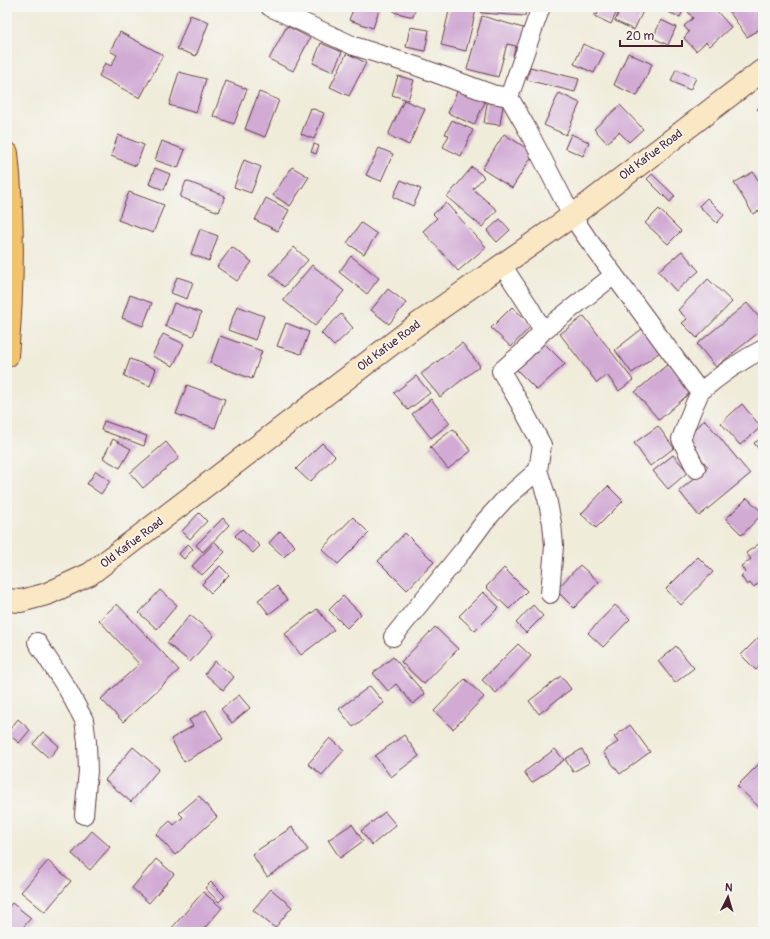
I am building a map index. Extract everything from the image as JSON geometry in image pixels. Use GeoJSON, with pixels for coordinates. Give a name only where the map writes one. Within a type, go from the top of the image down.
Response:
{"type":"FeatureCollection","features":[{"type":"Feature","properties":{"kind":"highway"},"geometry":{"type":"LineString","coordinates":[[7,153],[10,180],[11,249],[11,287],[7,356]]}},
{"type":"Feature","properties":{"kind":"street"},"geometry":{"type":"LineString","coordinates":[[270,7],[354,46],[416,66],[492,94],[509,97]]}},
{"type":"Feature","properties":{"kind":"street"},"geometry":{"type":"LineString","coordinates":[[541,7],[509,97],[572,216],[700,392]]}},
{"type":"Feature","properties":{"kind":"street","name":"Old Kafue Road"},"geometry":{"type":"LineString","coordinates":[[7,600],[21,602],[48,594],[90,574],[418,324],[572,216],[763,70]]}},
{"type":"Feature","properties":{"kind":"street"},"geometry":{"type":"LineString","coordinates":[[502,265],[543,331]]}},
{"type":"Feature","properties":{"kind":"street"},"geometry":{"type":"LineString","coordinates":[[550,594],[554,546],[552,523],[547,498],[538,470],[542,445],[501,371],[543,331],[614,275]]}},
{"type":"Feature","properties":{"kind":"street"},"geometry":{"type":"LineString","coordinates":[[696,469],[681,439],[700,392],[735,365],[763,349]]}},
{"type":"Feature","properties":{"kind":"street"},"geometry":{"type":"LineString","coordinates":[[393,637],[485,521],[505,499],[538,470]]}},
{"type":"Feature","properties":{"kind":"street"},"geometry":{"type":"LineString","coordinates":[[37,642],[68,690],[84,720],[88,742],[88,771],[84,815]]}},
{"type":"Feature","properties":{"kind":"building"},"geometry":{"type":"Polygon","coordinates":[[[354,7],[380,7],[373,28],[349,20],[354,7]]]}},
{"type":"Feature","properties":{"kind":"building"},"geometry":{"type":"Polygon","coordinates":[[[395,7],[416,7],[413,17],[394,12],[395,7]]]}},
{"type":"Feature","properties":{"kind":"building"},"geometry":{"type":"Polygon","coordinates":[[[450,7],[462,7],[476,10],[466,51],[441,45],[450,7]]]}},
{"type":"Feature","properties":{"kind":"building"},"geometry":{"type":"Polygon","coordinates":[[[481,7],[526,7],[525,16],[481,13],[481,7]]]}},
{"type":"Feature","properties":{"kind":"building"},"geometry":{"type":"Polygon","coordinates":[[[601,7],[619,7],[611,24],[594,16],[595,14],[597,15],[601,7]]]}},
{"type":"Feature","properties":{"kind":"building"},"geometry":{"type":"Polygon","coordinates":[[[621,7],[645,7],[634,30],[615,21],[621,7]]]}},
{"type":"Feature","properties":{"kind":"building"},"geometry":{"type":"Polygon","coordinates":[[[665,7],[685,7],[680,17],[663,10],[665,7]]]}},
{"type":"Feature","properties":{"kind":"building"},"geometry":{"type":"Polygon","coordinates":[[[694,7],[713,7],[731,27],[710,46],[706,42],[696,51],[684,38],[689,32],[684,26],[693,18],[688,12],[694,7]]]}},
{"type":"Feature","properties":{"kind":"building"},"geometry":{"type":"Polygon","coordinates":[[[726,7],[763,7],[763,27],[747,37],[726,7]]]}},
{"type":"Feature","properties":{"kind":"building"},"geometry":{"type":"Polygon","coordinates":[[[190,15],[209,22],[196,56],[177,49],[190,15]]]}},
{"type":"Feature","properties":{"kind":"building"},"geometry":{"type":"Polygon","coordinates":[[[482,16],[530,30],[522,57],[513,55],[516,46],[507,44],[498,77],[467,69],[482,16]]]}},
{"type":"Feature","properties":{"kind":"building"},"geometry":{"type":"Polygon","coordinates":[[[661,20],[676,27],[668,45],[653,38],[661,20]]]}},
{"type":"Feature","properties":{"kind":"building"},"geometry":{"type":"Polygon","coordinates":[[[287,26],[310,38],[293,71],[269,59],[287,26]]]}},
{"type":"Feature","properties":{"kind":"building"},"geometry":{"type":"Polygon","coordinates":[[[410,27],[429,30],[425,51],[406,47],[410,27]]]}},
{"type":"Feature","properties":{"kind":"building"},"geometry":{"type":"Polygon","coordinates":[[[120,32],[163,55],[140,98],[99,76],[105,63],[111,66],[117,55],[110,51],[120,32]]]}},
{"type":"Feature","properties":{"kind":"building"},"geometry":{"type":"Polygon","coordinates":[[[321,43],[342,52],[333,72],[313,63],[321,43]]]}},
{"type":"Feature","properties":{"kind":"building"},"geometry":{"type":"Polygon","coordinates":[[[583,44],[604,53],[594,73],[574,64],[583,44]]]}},
{"type":"Feature","properties":{"kind":"building"},"geometry":{"type":"Polygon","coordinates":[[[347,53],[366,63],[349,96],[330,87],[347,53]]]}},
{"type":"Feature","properties":{"kind":"building"},"geometry":{"type":"Polygon","coordinates":[[[628,53],[652,64],[637,96],[614,85],[628,53]]]}},
{"type":"Feature","properties":{"kind":"building"},"geometry":{"type":"Polygon","coordinates":[[[530,67],[579,79],[575,92],[527,80],[530,67]]]}},
{"type":"Feature","properties":{"kind":"building"},"geometry":{"type":"Polygon","coordinates":[[[676,69],[696,78],[690,90],[671,81],[676,69]]]}},
{"type":"Feature","properties":{"kind":"building"},"geometry":{"type":"Polygon","coordinates":[[[179,72],[206,79],[196,113],[169,105],[179,72]]]}},
{"type":"Feature","properties":{"kind":"building"},"geometry":{"type":"Polygon","coordinates":[[[398,76],[414,80],[408,100],[392,95],[398,76]]]}},
{"type":"Feature","properties":{"kind":"building"},"geometry":{"type":"Polygon","coordinates":[[[226,81],[247,89],[234,124],[213,116],[226,81]]]}},
{"type":"Feature","properties":{"kind":"building"},"geometry":{"type":"Polygon","coordinates":[[[459,87],[486,100],[474,125],[448,113],[459,87]]]}},
{"type":"Feature","properties":{"kind":"building"},"geometry":{"type":"Polygon","coordinates":[[[259,92],[279,100],[265,137],[245,129],[259,92]]]}},
{"type":"Feature","properties":{"kind":"building"},"geometry":{"type":"Polygon","coordinates":[[[559,93],[580,103],[566,135],[544,125],[559,93]]]}},
{"type":"Feature","properties":{"kind":"building"},"geometry":{"type":"Polygon","coordinates":[[[488,97],[504,99],[500,125],[484,123],[488,97]]]}},
{"type":"Feature","properties":{"kind":"building"},"geometry":{"type":"Polygon","coordinates":[[[404,100],[425,109],[409,145],[388,135],[404,100]]]}},
{"type":"Feature","properties":{"kind":"building"},"geometry":{"type":"Polygon","coordinates":[[[763,104],[763,115],[757,109],[763,104]]]}},
{"type":"Feature","properties":{"kind":"building"},"geometry":{"type":"Polygon","coordinates":[[[620,105],[643,129],[629,142],[619,132],[607,143],[594,129],[620,105]]]}},
{"type":"Feature","properties":{"kind":"building"},"geometry":{"type":"Polygon","coordinates":[[[311,108],[324,113],[314,139],[301,134],[311,108]]]}},
{"type":"Feature","properties":{"kind":"building"},"geometry":{"type":"Polygon","coordinates":[[[452,120],[473,130],[461,156],[443,147],[449,135],[445,134],[452,120]]]}},
{"type":"Feature","properties":{"kind":"building"},"geometry":{"type":"Polygon","coordinates":[[[504,134],[534,153],[512,188],[482,169],[504,134]]]}},
{"type":"Feature","properties":{"kind":"building"},"geometry":{"type":"Polygon","coordinates":[[[571,134],[589,142],[583,156],[565,148],[571,134]]]}},
{"type":"Feature","properties":{"kind":"building"},"geometry":{"type":"Polygon","coordinates":[[[118,135],[144,145],[136,166],[111,156],[118,135]]]}},
{"type":"Feature","properties":{"kind":"building"},"geometry":{"type":"Polygon","coordinates":[[[162,141],[185,150],[178,168],[155,160],[162,141]]]}},
{"type":"Feature","properties":{"kind":"building"},"geometry":{"type":"Polygon","coordinates":[[[314,144],[319,146],[316,154],[311,152],[314,144]]]}},
{"type":"Feature","properties":{"kind":"building"},"geometry":{"type":"Polygon","coordinates":[[[379,148],[393,154],[381,181],[366,175],[379,148]]]}},
{"type":"Feature","properties":{"kind":"building"},"geometry":{"type":"Polygon","coordinates":[[[244,160],[261,167],[251,193],[234,187],[244,160]]]}},
{"type":"Feature","properties":{"kind":"building"},"geometry":{"type":"Polygon","coordinates":[[[292,167],[309,177],[290,206],[273,195],[292,167]]]}},
{"type":"Feature","properties":{"kind":"building"},"geometry":{"type":"Polygon","coordinates":[[[472,167],[484,177],[473,189],[497,210],[482,227],[447,197],[472,167]]]}},
{"type":"Feature","properties":{"kind":"building"},"geometry":{"type":"Polygon","coordinates":[[[155,168],[170,174],[164,190],[149,184],[155,168]]]}},
{"type":"Feature","properties":{"kind":"building"},"geometry":{"type":"Polygon","coordinates":[[[753,172],[763,188],[763,209],[753,214],[734,183],[753,172]]]}},
{"type":"Feature","properties":{"kind":"building"},"geometry":{"type":"Polygon","coordinates":[[[652,174],[675,196],[670,202],[647,179],[652,174]]]}},
{"type":"Feature","properties":{"kind":"building"},"geometry":{"type":"Polygon","coordinates":[[[401,180],[421,189],[413,206],[393,197],[401,180]]]}},
{"type":"Feature","properties":{"kind":"building"},"geometry":{"type":"Polygon","coordinates":[[[186,181],[225,196],[219,212],[180,197],[186,181]]]}},
{"type":"Feature","properties":{"kind":"building"},"geometry":{"type":"Polygon","coordinates":[[[129,192],[164,205],[153,233],[118,220],[129,192]]]}},
{"type":"Feature","properties":{"kind":"building"},"geometry":{"type":"Polygon","coordinates":[[[266,198],[289,210],[278,231],[255,220],[266,198]]]}},
{"type":"Feature","properties":{"kind":"building"},"geometry":{"type":"Polygon","coordinates":[[[707,198],[724,215],[717,223],[699,206],[707,198]]]}},
{"type":"Feature","properties":{"kind":"building"},"geometry":{"type":"Polygon","coordinates":[[[446,203],[486,247],[458,271],[423,231],[437,218],[433,214],[446,203]]]}},
{"type":"Feature","properties":{"kind":"building"},"geometry":{"type":"Polygon","coordinates":[[[659,209],[681,231],[668,244],[645,223],[659,209]]]}},
{"type":"Feature","properties":{"kind":"building"},"geometry":{"type":"Polygon","coordinates":[[[500,219],[510,230],[497,242],[487,231],[500,219]]]}},
{"type":"Feature","properties":{"kind":"building"},"geometry":{"type":"Polygon","coordinates":[[[361,223],[377,234],[364,254],[347,243],[361,223]]]}},
{"type":"Feature","properties":{"kind":"building"},"geometry":{"type":"Polygon","coordinates":[[[200,229],[218,236],[209,261],[191,254],[200,229]]]}},
{"type":"Feature","properties":{"kind":"building"},"geometry":{"type":"Polygon","coordinates":[[[232,247],[252,262],[237,281],[217,267],[232,247]]]}},
{"type":"Feature","properties":{"kind":"building"},"geometry":{"type":"Polygon","coordinates":[[[294,247],[308,260],[284,287],[270,274],[294,247]]]}},
{"type":"Feature","properties":{"kind":"building"},"geometry":{"type":"Polygon","coordinates":[[[682,251],[699,271],[676,291],[658,271],[682,251]]]}},
{"type":"Feature","properties":{"kind":"building"},"geometry":{"type":"Polygon","coordinates":[[[351,256],[379,278],[367,294],[339,272],[351,256]]]}},
{"type":"Feature","properties":{"kind":"building"},"geometry":{"type":"Polygon","coordinates":[[[312,265],[344,291],[315,326],[283,300],[312,265]]]}},
{"type":"Feature","properties":{"kind":"building"},"geometry":{"type":"Polygon","coordinates":[[[177,277],[193,282],[187,299],[171,293],[177,277]]]}},
{"type":"Feature","properties":{"kind":"building"},"geometry":{"type":"Polygon","coordinates":[[[708,279],[732,302],[697,338],[682,323],[687,319],[678,310],[708,279]]]}},
{"type":"Feature","properties":{"kind":"building"},"geometry":{"type":"Polygon","coordinates":[[[388,289],[406,303],[389,324],[371,310],[388,289]]]}},
{"type":"Feature","properties":{"kind":"building"},"geometry":{"type":"Polygon","coordinates":[[[130,295],[152,303],[143,326],[122,318],[130,295]]]}},
{"type":"Feature","properties":{"kind":"building"},"geometry":{"type":"Polygon","coordinates":[[[174,303],[201,313],[193,336],[165,326],[174,303]]]}},
{"type":"Feature","properties":{"kind":"building"},"geometry":{"type":"Polygon","coordinates":[[[747,303],[763,322],[763,329],[716,367],[697,344],[747,303]]]}},
{"type":"Feature","properties":{"kind":"building"},"geometry":{"type":"Polygon","coordinates":[[[237,306],[264,316],[255,340],[228,330],[237,306]]]}},
{"type":"Feature","properties":{"kind":"building"},"geometry":{"type":"Polygon","coordinates":[[[512,307],[532,325],[511,347],[491,328],[512,307]]]}},
{"type":"Feature","properties":{"kind":"building"},"geometry":{"type":"Polygon","coordinates":[[[341,314],[353,328],[334,346],[321,333],[341,314]]]}},
{"type":"Feature","properties":{"kind":"building"},"geometry":{"type":"Polygon","coordinates":[[[584,316],[633,380],[619,391],[607,375],[597,383],[560,334],[584,316]]]}},
{"type":"Feature","properties":{"kind":"building"},"geometry":{"type":"Polygon","coordinates":[[[286,323],[309,332],[301,354],[277,346],[286,323]]]}},
{"type":"Feature","properties":{"kind":"building"},"geometry":{"type":"Polygon","coordinates":[[[642,329],[660,352],[632,373],[615,350],[642,329]]]}},
{"type":"Feature","properties":{"kind":"building"},"geometry":{"type":"Polygon","coordinates":[[[163,334],[184,344],[173,366],[152,356],[163,334]]]}},
{"type":"Feature","properties":{"kind":"building"},"geometry":{"type":"Polygon","coordinates":[[[220,336],[262,351],[252,379],[210,363],[220,336]]]}},
{"type":"Feature","properties":{"kind":"building"},"geometry":{"type":"Polygon","coordinates":[[[462,343],[480,366],[440,397],[421,374],[462,343]]]}},
{"type":"Feature","properties":{"kind":"building"},"geometry":{"type":"Polygon","coordinates":[[[544,343],[565,364],[537,390],[516,369],[544,343]]]}},
{"type":"Feature","properties":{"kind":"building"},"geometry":{"type":"Polygon","coordinates":[[[130,359],[156,369],[150,386],[124,376],[130,359]]]}},
{"type":"Feature","properties":{"kind":"building"},"geometry":{"type":"Polygon","coordinates":[[[668,364],[692,391],[659,420],[635,392],[668,364]]]}},
{"type":"Feature","properties":{"kind":"building"},"geometry":{"type":"Polygon","coordinates":[[[416,376],[430,393],[408,410],[394,393],[416,376]]]}},
{"type":"Feature","properties":{"kind":"building"},"geometry":{"type":"Polygon","coordinates":[[[187,385],[225,399],[215,428],[176,414],[187,385]]]}},
{"type":"Feature","properties":{"kind":"building"},"geometry":{"type":"Polygon","coordinates":[[[431,399],[450,423],[431,438],[412,414],[431,399]]]}},
{"type":"Feature","properties":{"kind":"building"},"geometry":{"type":"Polygon","coordinates":[[[742,404],[761,427],[740,445],[721,423],[742,404]]]}},
{"type":"Feature","properties":{"kind":"building"},"geometry":{"type":"Polygon","coordinates":[[[705,420],[750,474],[699,516],[679,491],[708,467],[684,437],[705,420]]]}},
{"type":"Feature","properties":{"kind":"building"},"geometry":{"type":"Polygon","coordinates":[[[104,421],[147,436],[144,446],[101,430],[104,421]]]}},
{"type":"Feature","properties":{"kind":"building"},"geometry":{"type":"Polygon","coordinates":[[[658,426],[674,448],[650,466],[634,443],[658,426]]]}},
{"type":"Feature","properties":{"kind":"building"},"geometry":{"type":"Polygon","coordinates":[[[453,429],[471,451],[448,469],[430,447],[453,429]]]}},
{"type":"Feature","properties":{"kind":"building"},"geometry":{"type":"Polygon","coordinates":[[[763,437],[763,455],[754,443],[763,437]]]}},
{"type":"Feature","properties":{"kind":"building"},"geometry":{"type":"Polygon","coordinates":[[[113,439],[131,449],[120,468],[103,458],[113,439]]]}},
{"type":"Feature","properties":{"kind":"building"},"geometry":{"type":"Polygon","coordinates":[[[166,442],[179,458],[143,488],[130,473],[166,442]]]}},
{"type":"Feature","properties":{"kind":"building"},"geometry":{"type":"Polygon","coordinates":[[[322,443],[335,456],[310,482],[296,469],[322,443]]]}},
{"type":"Feature","properties":{"kind":"building"},"geometry":{"type":"Polygon","coordinates":[[[673,455],[688,472],[668,489],[653,471],[673,455]]]}},
{"type":"Feature","properties":{"kind":"building"},"geometry":{"type":"Polygon","coordinates":[[[96,471],[110,481],[101,494],[87,484],[96,471]]]}},
{"type":"Feature","properties":{"kind":"building"},"geometry":{"type":"Polygon","coordinates":[[[608,486],[623,501],[596,528],[581,514],[608,486]]]}},
{"type":"Feature","properties":{"kind":"building"},"geometry":{"type":"Polygon","coordinates":[[[747,498],[763,513],[742,535],[726,519],[747,498]]]}},
{"type":"Feature","properties":{"kind":"building"},"geometry":{"type":"Polygon","coordinates":[[[199,513],[207,521],[190,539],[182,531],[199,513]]]}},
{"type":"Feature","properties":{"kind":"building"},"geometry":{"type":"Polygon","coordinates":[[[353,517],[369,533],[338,564],[322,549],[353,517]]]}},
{"type":"Feature","properties":{"kind":"building"},"geometry":{"type":"Polygon","coordinates":[[[223,518],[229,525],[203,552],[196,545],[223,518]]]}},
{"type":"Feature","properties":{"kind":"building"},"geometry":{"type":"Polygon","coordinates":[[[242,529],[260,546],[253,553],[235,536],[242,529]]]}},
{"type":"Feature","properties":{"kind":"building"},"geometry":{"type":"Polygon","coordinates":[[[280,531],[295,546],[284,557],[269,543],[280,531]]]}},
{"type":"Feature","properties":{"kind":"building"},"geometry":{"type":"Polygon","coordinates":[[[405,533],[434,562],[407,590],[378,561],[405,533]]]}},
{"type":"Feature","properties":{"kind":"building"},"geometry":{"type":"Polygon","coordinates":[[[763,541],[763,581],[753,587],[750,583],[747,585],[741,576],[745,572],[741,566],[751,559],[746,553],[763,541]]]}},
{"type":"Feature","properties":{"kind":"building"},"geometry":{"type":"Polygon","coordinates":[[[215,542],[225,552],[202,575],[192,566],[215,542]]]}},
{"type":"Feature","properties":{"kind":"building"},"geometry":{"type":"Polygon","coordinates":[[[188,544],[193,549],[184,559],[179,554],[188,544]]]}},
{"type":"Feature","properties":{"kind":"building"},"geometry":{"type":"Polygon","coordinates":[[[698,557],[713,572],[681,605],[666,589],[698,557]]]}},
{"type":"Feature","properties":{"kind":"building"},"geometry":{"type":"Polygon","coordinates":[[[580,565],[599,582],[574,608],[556,590],[580,565]]]}},
{"type":"Feature","properties":{"kind":"building"},"geometry":{"type":"Polygon","coordinates":[[[220,566],[229,575],[211,593],[202,584],[220,566]]]}},
{"type":"Feature","properties":{"kind":"building"},"geometry":{"type":"Polygon","coordinates":[[[504,568],[527,591],[509,609],[486,587],[504,568]]]}},
{"type":"Feature","properties":{"kind":"building"},"geometry":{"type":"Polygon","coordinates":[[[277,586],[287,600],[269,614],[258,600],[277,586]]]}},
{"type":"Feature","properties":{"kind":"building"},"geometry":{"type":"Polygon","coordinates":[[[160,590],[177,605],[157,629],[139,613],[160,590]]]}},
{"type":"Feature","properties":{"kind":"building"},"geometry":{"type":"Polygon","coordinates":[[[483,592],[499,607],[475,631],[459,616],[483,592]]]}},
{"type":"Feature","properties":{"kind":"building"},"geometry":{"type":"Polygon","coordinates":[[[343,596],[361,614],[347,628],[329,610],[343,596]]]}},
{"type":"Feature","properties":{"kind":"building"},"geometry":{"type":"Polygon","coordinates":[[[117,604],[179,670],[123,722],[101,699],[139,664],[99,620],[117,604]]]}},
{"type":"Feature","properties":{"kind":"building"},"geometry":{"type":"Polygon","coordinates":[[[533,605],[543,616],[526,633],[516,623],[533,605]]]}},
{"type":"Feature","properties":{"kind":"building"},"geometry":{"type":"Polygon","coordinates":[[[615,605],[630,619],[603,647],[588,633],[615,605]]]}},
{"type":"Feature","properties":{"kind":"building"},"geometry":{"type":"Polygon","coordinates":[[[317,609],[334,630],[301,655],[285,634],[317,609]]]}},
{"type":"Feature","properties":{"kind":"building"},"geometry":{"type":"Polygon","coordinates":[[[190,615],[214,635],[190,662],[167,643],[190,615]]]}},
{"type":"Feature","properties":{"kind":"building"},"geometry":{"type":"Polygon","coordinates":[[[435,627],[458,649],[424,684],[401,662],[435,627]]]}},
{"type":"Feature","properties":{"kind":"building"},"geometry":{"type":"Polygon","coordinates":[[[763,633],[763,663],[756,670],[741,655],[763,633]]]}},
{"type":"Feature","properties":{"kind":"building"},"geometry":{"type":"Polygon","coordinates":[[[518,644],[531,656],[496,693],[482,680],[518,644]]]}},
{"type":"Feature","properties":{"kind":"building"},"geometry":{"type":"Polygon","coordinates":[[[676,646],[694,668],[675,683],[658,661],[676,646]]]}},
{"type":"Feature","properties":{"kind":"building"},"geometry":{"type":"Polygon","coordinates":[[[393,657],[425,694],[413,704],[396,684],[388,691],[373,673],[393,657]]]}},
{"type":"Feature","properties":{"kind":"building"},"geometry":{"type":"Polygon","coordinates":[[[215,661],[234,677],[223,690],[205,674],[215,661]]]}},
{"type":"Feature","properties":{"kind":"building"},"geometry":{"type":"Polygon","coordinates":[[[561,676],[571,689],[539,714],[529,701],[561,676]]]}},
{"type":"Feature","properties":{"kind":"building"},"geometry":{"type":"Polygon","coordinates":[[[465,679],[484,697],[453,729],[434,711],[465,679]]]}},
{"type":"Feature","properties":{"kind":"building"},"geometry":{"type":"Polygon","coordinates":[[[370,686],[384,703],[353,727],[339,709],[370,686]]]}},
{"type":"Feature","properties":{"kind":"building"},"geometry":{"type":"Polygon","coordinates":[[[239,695],[250,708],[232,723],[221,709],[239,695]]]}},
{"type":"Feature","properties":{"kind":"building"},"geometry":{"type":"Polygon","coordinates":[[[206,710],[223,739],[184,762],[171,739],[193,726],[189,720],[206,710]]]}},
{"type":"Feature","properties":{"kind":"building"},"geometry":{"type":"Polygon","coordinates":[[[18,719],[30,730],[19,743],[7,733],[18,719]]]}},
{"type":"Feature","properties":{"kind":"building"},"geometry":{"type":"Polygon","coordinates":[[[630,725],[650,752],[620,774],[603,752],[618,742],[614,737],[630,725]]]}},
{"type":"Feature","properties":{"kind":"building"},"geometry":{"type":"Polygon","coordinates":[[[43,732],[59,746],[49,758],[33,744],[43,732]]]}},
{"type":"Feature","properties":{"kind":"building"},"geometry":{"type":"Polygon","coordinates":[[[404,735],[419,756],[391,777],[375,756],[404,735]]]}},
{"type":"Feature","properties":{"kind":"building"},"geometry":{"type":"Polygon","coordinates":[[[330,738],[344,750],[322,775],[308,764],[330,738]]]}},
{"type":"Feature","properties":{"kind":"building"},"geometry":{"type":"Polygon","coordinates":[[[133,747],[159,769],[131,802],[105,780],[133,747]]]}},
{"type":"Feature","properties":{"kind":"building"},"geometry":{"type":"Polygon","coordinates":[[[555,749],[564,760],[532,783],[524,772],[555,749]]]}},
{"type":"Feature","properties":{"kind":"building"},"geometry":{"type":"Polygon","coordinates":[[[582,749],[589,763],[573,772],[565,759],[582,749]]]}},
{"type":"Feature","properties":{"kind":"building"},"geometry":{"type":"Polygon","coordinates":[[[763,760],[763,802],[759,807],[737,786],[763,760]]]}},
{"type":"Feature","properties":{"kind":"building"},"geometry":{"type":"Polygon","coordinates":[[[199,796],[217,817],[175,855],[156,834],[170,821],[174,825],[183,817],[179,813],[199,796]]]}},
{"type":"Feature","properties":{"kind":"building"},"geometry":{"type":"Polygon","coordinates":[[[385,812],[396,825],[372,845],[361,831],[385,812]]]}},
{"type":"Feature","properties":{"kind":"building"},"geometry":{"type":"Polygon","coordinates":[[[352,824],[363,841],[340,858],[328,840],[352,824]]]}},
{"type":"Feature","properties":{"kind":"building"},"geometry":{"type":"Polygon","coordinates":[[[292,827],[308,850],[267,877],[252,854],[292,827]]]}},
{"type":"Feature","properties":{"kind":"building"},"geometry":{"type":"Polygon","coordinates":[[[92,831],[110,847],[90,870],[72,854],[92,831]]]}},
{"type":"Feature","properties":{"kind":"building"},"geometry":{"type":"Polygon","coordinates":[[[156,859],[174,874],[149,903],[132,888],[156,859]]]}},
{"type":"Feature","properties":{"kind":"building"},"geometry":{"type":"Polygon","coordinates":[[[48,861],[71,881],[45,912],[21,892],[48,861]]]}},
{"type":"Feature","properties":{"kind":"building"},"geometry":{"type":"Polygon","coordinates":[[[211,882],[225,896],[219,902],[205,888],[211,882]]]}},
{"type":"Feature","properties":{"kind":"building"},"geometry":{"type":"Polygon","coordinates":[[[271,889],[292,907],[275,928],[253,910],[271,889]]]}},
{"type":"Feature","properties":{"kind":"building"},"geometry":{"type":"Polygon","coordinates":[[[203,892],[222,908],[201,932],[174,932],[171,929],[203,892]]]}},
{"type":"Feature","properties":{"kind":"building"},"geometry":{"type":"Polygon","coordinates":[[[12,903],[31,918],[19,932],[7,932],[7,909],[12,903]]]}}]}
